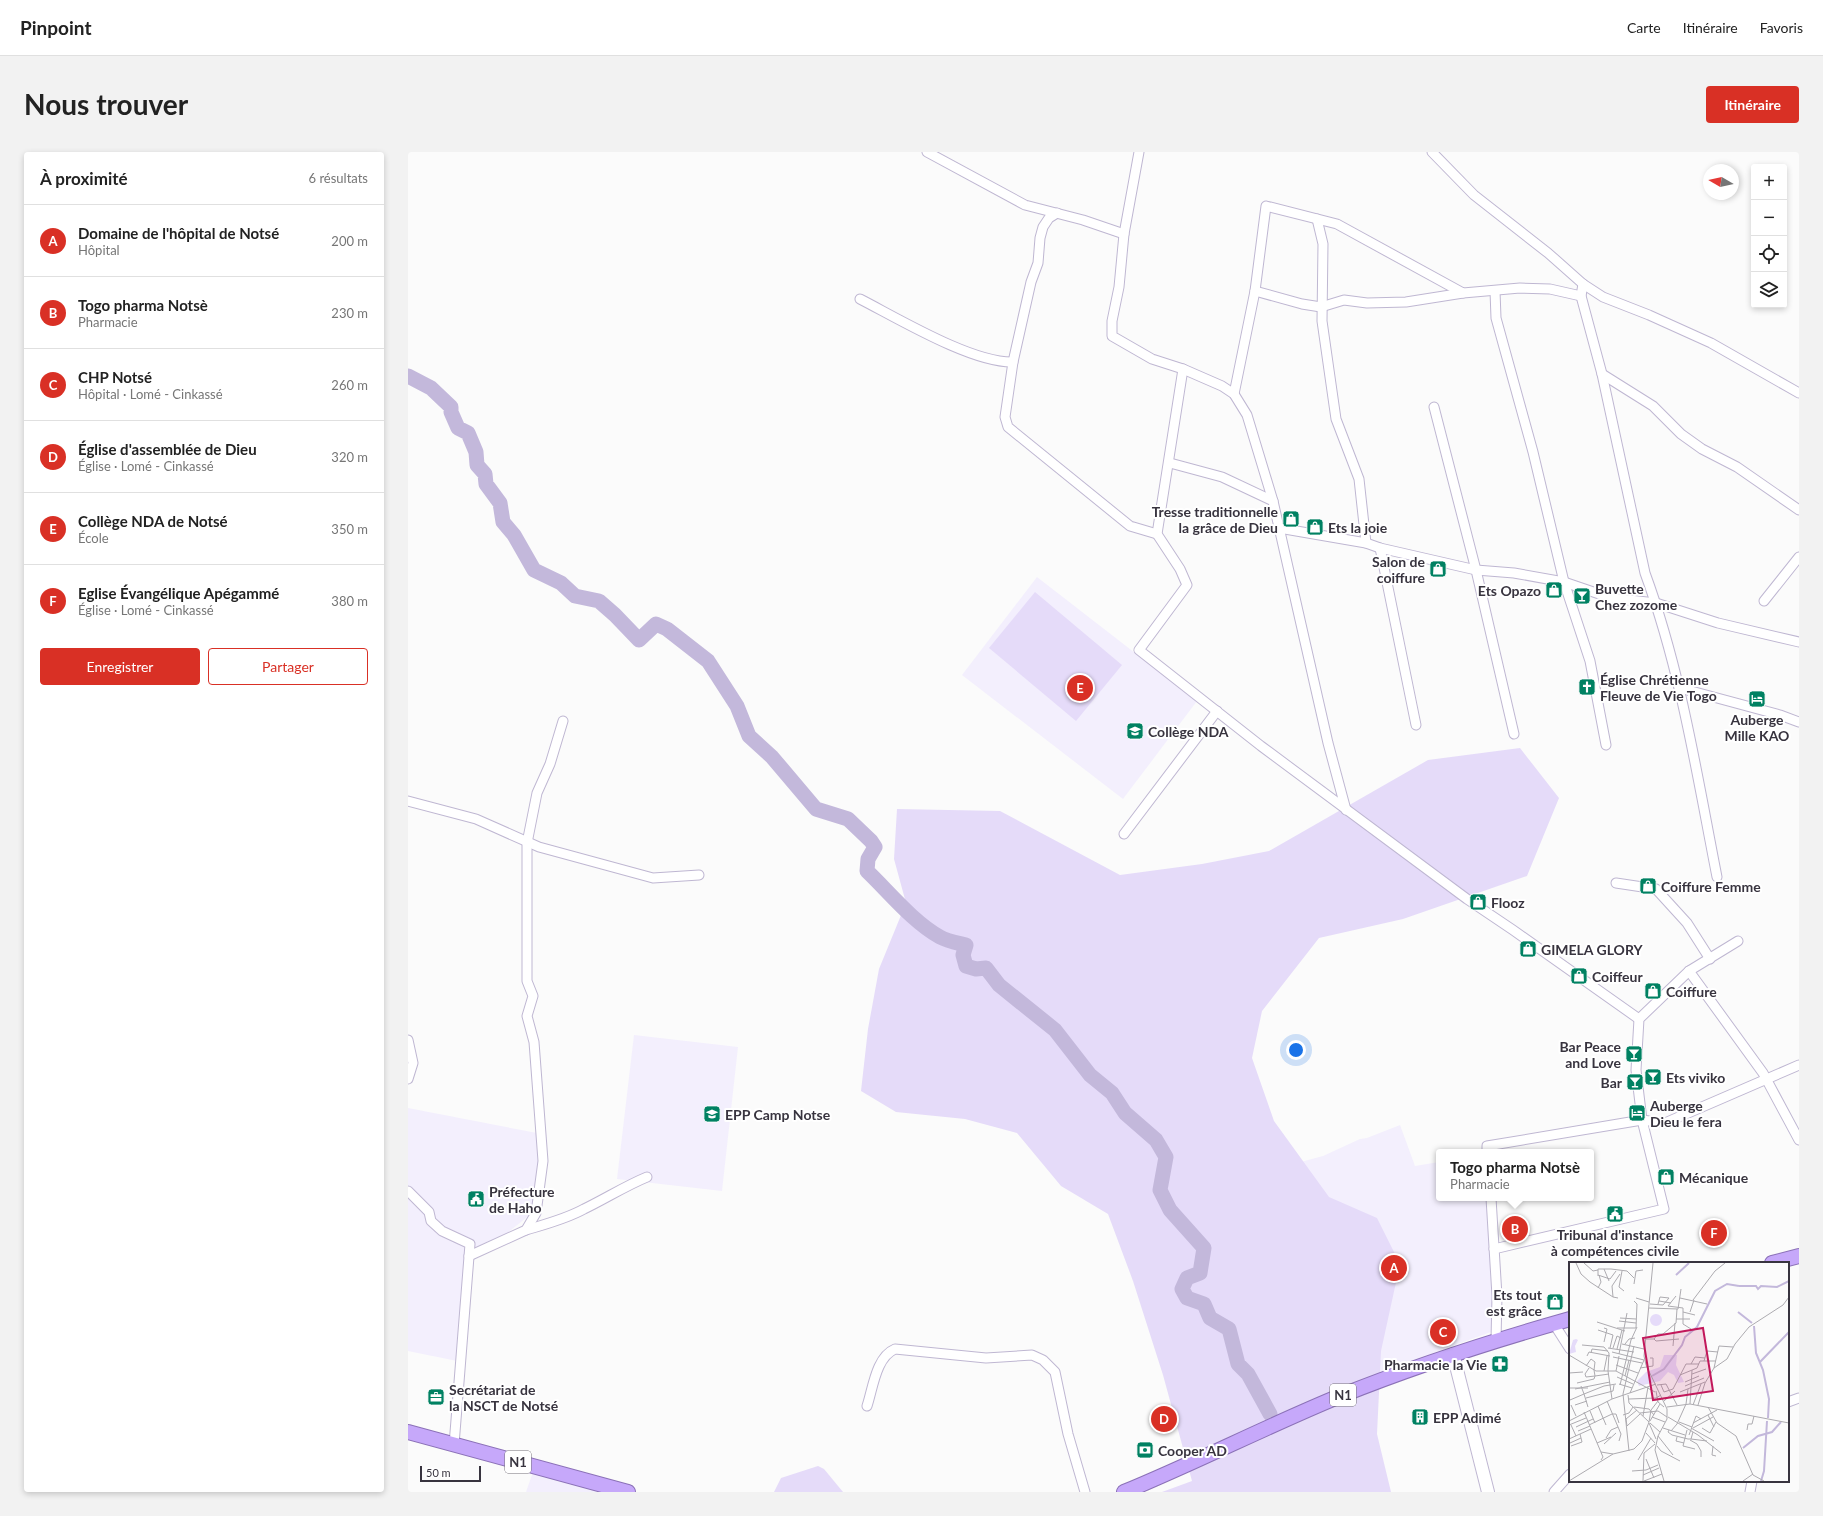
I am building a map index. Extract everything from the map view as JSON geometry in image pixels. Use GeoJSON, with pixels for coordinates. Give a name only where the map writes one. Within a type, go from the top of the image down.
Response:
{"type":"FeatureCollection","features":[{"type":"Feature","properties":{"kind":"highway"},"geometry":{"type":"LineString","coordinates":[[1776,1262],[1799,1256]]}},
{"type":"Feature","properties":{"kind":"highway","name":"N1"},"geometry":{"type":"LineString","coordinates":[[1124,1492],[1332,1400],[1453,1354],[1569,1319]]}},
{"type":"Feature","properties":{"kind":"highway","name":"N1"},"geometry":{"type":"LineString","coordinates":[[408,1432],[628,1492]]}},
{"type":"Feature","properties":{"kind":"main road"},"geometry":{"type":"LineString","coordinates":[[1453,1354],[1488,1492]]}},
{"type":"Feature","properties":{"kind":"street"},"geometry":{"type":"LineString","coordinates":[[927,152],[947,161],[1007,197],[1025,205],[1083,220],[1124,234]]}},
{"type":"Feature","properties":{"kind":"street"},"geometry":{"type":"LineString","coordinates":[[1139,152],[1124,234],[1119,286],[1112,321],[1112,336],[1152,359],[1183,369],[1222,386],[1234,394],[1247,415],[1273,501],[1328,743],[1346,810]]}},
{"type":"Feature","properties":{"kind":"street"},"geometry":{"type":"LineString","coordinates":[[1432,152],[1474,195],[1548,253],[1583,284],[1603,297],[1649,315],[1711,343],[1799,393]]}},
{"type":"Feature","properties":{"kind":"street"},"geometry":{"type":"LineString","coordinates":[[1234,394],[1255,291],[1266,206],[1337,224],[1463,293]]}},
{"type":"Feature","properties":{"kind":"street"},"geometry":{"type":"LineString","coordinates":[[1057,213],[1049,218],[1043,227],[1038,263],[1031,282],[1013,362],[1005,418],[1008,427],[1130,526],[1157,534],[1180,569],[1187,585],[1138,650],[1346,810],[1467,899],[1639,1019]]}},
{"type":"Feature","properties":{"kind":"street"},"geometry":{"type":"LineString","coordinates":[[1317,219],[1323,244],[1321,307],[1336,419],[1359,479],[1366,543]]}},
{"type":"Feature","properties":{"kind":"street"},"geometry":{"type":"LineString","coordinates":[[1583,284],[1581,296],[1602,374],[1646,573],[1680,688],[1717,877]]}},
{"type":"Feature","properties":{"kind":"street"},"geometry":{"type":"LineString","coordinates":[[1255,291],[1302,304],[1321,307],[1344,300],[1367,303],[1406,302],[1463,293],[1520,288],[1550,289],[1581,296]]}},
{"type":"Feature","properties":{"kind":"street"},"geometry":{"type":"LineString","coordinates":[[1495,291],[1496,318],[1533,452],[1564,582],[1590,661],[1606,745]]}},
{"type":"Feature","properties":{"kind":"street"},"geometry":{"type":"LineString","coordinates":[[860,299],[952,345],[989,360],[1013,362]]}},
{"type":"Feature","properties":{"kind":"street"},"geometry":{"type":"LineString","coordinates":[[1157,534],[1170,463],[1183,369]]}},
{"type":"Feature","properties":{"kind":"street"},"geometry":{"type":"LineString","coordinates":[[1602,374],[1653,406],[1681,434],[1702,449],[1737,467],[1799,510]]}},
{"type":"Feature","properties":{"kind":"street"},"geometry":{"type":"LineString","coordinates":[[1434,407],[1476,570],[1514,734]]}},
{"type":"Feature","properties":{"kind":"street"},"geometry":{"type":"LineString","coordinates":[[1170,463],[1222,477],[1273,501]]}},
{"type":"Feature","properties":{"kind":"street"},"geometry":{"type":"LineString","coordinates":[[1279,528],[1366,543],[1380,548],[1476,570],[1514,573],[1564,582],[1611,598],[1656,603],[1718,623],[1799,642]]}},
{"type":"Feature","properties":{"kind":"street"},"geometry":{"type":"LineString","coordinates":[[1380,548],[1416,725]]}},
{"type":"Feature","properties":{"kind":"street"},"geometry":{"type":"LineString","coordinates":[[1764,601],[1799,557]]}},
{"type":"Feature","properties":{"kind":"street"},"geometry":{"type":"LineString","coordinates":[[1680,688],[1780,715],[1799,722]]}},
{"type":"Feature","properties":{"kind":"street"},"geometry":{"type":"LineString","coordinates":[[1124,834],[1217,711]]}},
{"type":"Feature","properties":{"kind":"street"},"geometry":{"type":"LineString","coordinates":[[526,1230],[536,1213],[543,1161],[534,1042],[526,1016],[533,996],[527,981],[527,843],[537,793],[550,764],[563,721]]}},
{"type":"Feature","properties":{"kind":"street"},"geometry":{"type":"LineString","coordinates":[[408,801],[476,819],[508,832],[527,843],[653,878],[699,875]]}},
{"type":"Feature","properties":{"kind":"street"},"geometry":{"type":"LineString","coordinates":[[1616,883],[1656,889],[1687,923],[1710,959]]}},
{"type":"Feature","properties":{"kind":"street"},"geometry":{"type":"LineString","coordinates":[[1494,1249],[1664,1209],[1642,1120],[1636,1070],[1639,1019],[1689,971],[1738,941]]}},
{"type":"Feature","properties":{"kind":"street"},"geometry":{"type":"LineString","coordinates":[[1689,971],[1766,1079],[1799,1140]]}},
{"type":"Feature","properties":{"kind":"street"},"geometry":{"type":"LineString","coordinates":[[408,1040],[413,1063],[408,1079]]}},
{"type":"Feature","properties":{"kind":"street"},"geometry":{"type":"LineString","coordinates":[[1487,1149],[1487,1146],[1642,1120],[1665,1124],[1799,1064]]}},
{"type":"Feature","properties":{"kind":"street"},"geometry":{"type":"LineString","coordinates":[[469,1256],[526,1230],[554,1222],[583,1210],[648,1177]]}},
{"type":"Feature","properties":{"kind":"street"},"geometry":{"type":"LineString","coordinates":[[408,1191],[428,1212],[431,1221],[442,1231],[470,1244],[454,1445]]}},
{"type":"Feature","properties":{"kind":"street"},"geometry":{"type":"LineString","coordinates":[[1491,1201],[1497,1296],[1496,1340]]}},
{"type":"Feature","properties":{"kind":"street"},"geometry":{"type":"LineString","coordinates":[[1554,1324],[1569,1347]]}},
{"type":"Feature","properties":{"kind":"street"},"geometry":{"type":"LineString","coordinates":[[867,1406],[879,1366],[888,1352],[895,1349],[986,1358],[1032,1355],[1043,1360],[1054,1372],[1068,1434],[1085,1492]]}},
{"type":"Feature","properties":{"kind":"street"},"geometry":{"type":"LineString","coordinates":[[1789,1402],[1799,1398]]}},
{"type":"Feature","properties":{"kind":"street"},"geometry":{"type":"LineString","coordinates":[[1554,1492],[1569,1475]]}},
{"type":"Feature","properties":{"kind":"street"},"geometry":{"type":"LineString","coordinates":[[1750,1492],[1752,1482]]}},
{"type":"Feature","properties":{"kind":"shaded area"},"geometry":{"type":"Polygon","coordinates":[[[1037,577],[1197,701],[1123,799],[962,675],[1037,577]]]}},
{"type":"Feature","properties":{"kind":"shaded area"},"geometry":{"type":"Polygon","coordinates":[[[1035,592],[1122,665],[1076,721],[989,648],[1035,592]]]}},
{"type":"Feature","properties":{"kind":"shaded area"},"geometry":{"type":"Polygon","coordinates":[[[1520,748],[1559,798],[1527,876],[1403,919],[1319,938],[1262,1011],[1252,1058],[1274,1121],[1329,1197],[1377,1218],[1400,1264],[1381,1351],[1377,1434],[1391,1492],[1162,1492],[1192,1481],[1163,1375],[1133,1281],[1108,1214],[1061,1186],[1017,1133],[965,1119],[896,1112],[861,1091],[868,1029],[879,969],[906,903],[894,859],[897,809],[1000,811],[1120,875],[1202,864],[1269,851],[1428,760],[1520,748]]]}},
{"type":"Feature","properties":{"kind":"shaded area"},"geometry":{"type":"Polygon","coordinates":[[[634,1035],[738,1047],[722,1191],[617,1179],[634,1035]]]}},
{"type":"Feature","properties":{"kind":"shaded area"},"geometry":{"type":"Polygon","coordinates":[[[408,1108],[537,1133],[540,1163],[532,1213],[505,1235],[474,1249],[464,1267],[457,1361],[408,1351],[408,1108]]]}},
{"type":"Feature","properties":{"kind":"shaded area"},"geometry":{"type":"Polygon","coordinates":[[[1400,1125],[1415,1166],[1436,1162],[1436,1201],[1486,1201],[1495,1282],[1491,1332],[1326,1392],[1271,1170],[1323,1156],[1360,1139],[1367,1138],[1400,1125]]]}},
{"type":"Feature","properties":{"kind":"shaded area"},"geometry":{"type":"Polygon","coordinates":[[[818,1466],[824,1469],[843,1492],[774,1492],[781,1478],[818,1466]]]}},
{"type":"Feature","properties":{"kind":"shaded area"},"geometry":{"type":"Polygon","coordinates":[[[533,1472],[601,1492],[526,1492],[533,1472]]]}},
{"type":"Feature","properties":{"kind":"waterway"},"geometry":{"type":"LineString","coordinates":[[408,376],[431,388],[451,407],[451,412],[458,428],[468,433],[476,452],[477,465],[485,474],[486,484],[500,503],[503,522],[514,535],[534,570],[561,583],[575,596],[599,601],[639,640],[656,624],[667,629],[708,661],[737,706],[749,736],[772,757],[816,809],[848,819],[871,841],[875,847],[868,859],[867,871],[911,915],[930,931],[946,940],[966,945],[963,955],[966,966],[976,969],[986,968],[999,985],[1055,1030],[1090,1075],[1112,1093],[1125,1113],[1156,1140],[1166,1157],[1160,1190],[1170,1210],[1204,1248],[1200,1273],[1187,1278],[1182,1289],[1187,1298],[1204,1304],[1210,1318],[1229,1329],[1238,1364],[1248,1374],[1270,1414]]}},
{"type":"Feature","properties":{"kind":"place","name":"Tresse traditionnelle la grâce de Dieu"},"geometry":{"type":"Point","coordinates":[1291,519]}},
{"type":"Feature","properties":{"kind":"place","name":"Ets la joie"},"geometry":{"type":"Point","coordinates":[1315,527]}},
{"type":"Feature","properties":{"kind":"place","name":"Salon de coiffure"},"geometry":{"type":"Point","coordinates":[1438,569]}},
{"type":"Feature","properties":{"kind":"place","name":"Ets Opazo"},"geometry":{"type":"Point","coordinates":[1554,590]}},
{"type":"Feature","properties":{"kind":"place","name":"Buvette Chez zozome"},"geometry":{"type":"Point","coordinates":[1582,596]}},
{"type":"Feature","properties":{"kind":"place","name":"Église Chrétienne Fleuve de Vie Togo"},"geometry":{"type":"Point","coordinates":[1587,687]}},
{"type":"Feature","properties":{"kind":"place","name":"Collège NDA de Notsé"},"geometry":{"type":"Point","coordinates":[1080,688]}},
{"type":"Feature","properties":{"kind":"place","name":"Auberge Mille KAO"},"geometry":{"type":"Point","coordinates":[1757,699]}},
{"type":"Feature","properties":{"kind":"place","name":"Collège NDA"},"geometry":{"type":"Point","coordinates":[1135,731]}},
{"type":"Feature","properties":{"kind":"place","name":"Coiffure Femme"},"geometry":{"type":"Point","coordinates":[1648,886]}},
{"type":"Feature","properties":{"kind":"place","name":"Flooz"},"geometry":{"type":"Point","coordinates":[1478,902]}},
{"type":"Feature","properties":{"kind":"place","name":"GIMELA GLORY"},"geometry":{"type":"Point","coordinates":[1528,949]}},
{"type":"Feature","properties":{"kind":"place","name":"Coiffeur"},"geometry":{"type":"Point","coordinates":[1579,976]}},
{"type":"Feature","properties":{"kind":"place","name":"Coiffure"},"geometry":{"type":"Point","coordinates":[1653,991]}},
{"type":"Feature","properties":{"kind":"place","name":"Bar Peace and Love"},"geometry":{"type":"Point","coordinates":[1634,1054]}},
{"type":"Feature","properties":{"kind":"place","name":"Ets viviko"},"geometry":{"type":"Point","coordinates":[1653,1077]}},
{"type":"Feature","properties":{"kind":"place","name":"Bar"},"geometry":{"type":"Point","coordinates":[1635,1082]}},
{"type":"Feature","properties":{"kind":"place","name":"Auberge Dieu le fera"},"geometry":{"type":"Point","coordinates":[1637,1113]}},
{"type":"Feature","properties":{"kind":"place","name":"EPP Camp Notse"},"geometry":{"type":"Point","coordinates":[712,1114]}},
{"type":"Feature","properties":{"kind":"place","name":"Mécanique"},"geometry":{"type":"Point","coordinates":[1666,1177]}},
{"type":"Feature","properties":{"kind":"place","name":"Préfecture de Haho"},"geometry":{"type":"Point","coordinates":[476,1199]}},
{"type":"Feature","properties":{"kind":"place","name":"Tribunal d'instance à compétences civile"},"geometry":{"type":"Point","coordinates":[1615,1214]}},
{"type":"Feature","properties":{"kind":"place","name":"Togo pharma Notsè"},"geometry":{"type":"Point","coordinates":[1515,1229]}},
{"type":"Feature","properties":{"kind":"place","name":"Eglise Évangélique Apégammé"},"geometry":{"type":"Point","coordinates":[1714,1233]}},
{"type":"Feature","properties":{"kind":"place","name":"Domaine de l'hôpital de Notsé"},"geometry":{"type":"Point","coordinates":[1394,1268]}},
{"type":"Feature","properties":{"kind":"place","name":"Ets tout est grâce"},"geometry":{"type":"Point","coordinates":[1555,1302]}},
{"type":"Feature","properties":{"kind":"place","name":"CHP Notsé"},"geometry":{"type":"Point","coordinates":[1443,1332]}},
{"type":"Feature","properties":{"kind":"place","name":"Pharmacie la Vie"},"geometry":{"type":"Point","coordinates":[1500,1364]}},
{"type":"Feature","properties":{"kind":"place","name":"Secrétariat de la NSCT de Notsé"},"geometry":{"type":"Point","coordinates":[436,1397]}},
{"type":"Feature","properties":{"kind":"place","name":"EPP Adimé"},"geometry":{"type":"Point","coordinates":[1420,1417]}},
{"type":"Feature","properties":{"kind":"place","name":"Église d'assemblée de Dieu"},"geometry":{"type":"Point","coordinates":[1164,1419]}},
{"type":"Feature","properties":{"kind":"place","name":"Cooper AD"},"geometry":{"type":"Point","coordinates":[1145,1450]}}]}
